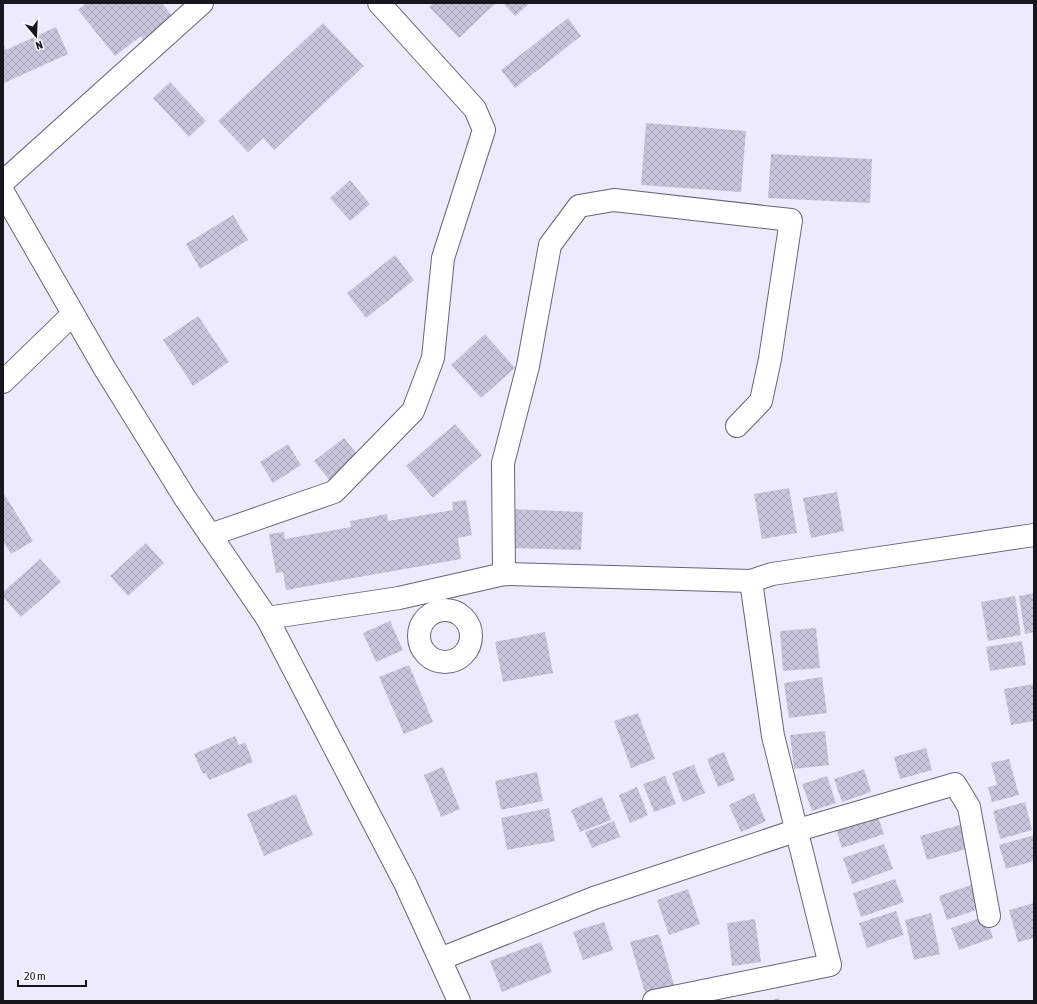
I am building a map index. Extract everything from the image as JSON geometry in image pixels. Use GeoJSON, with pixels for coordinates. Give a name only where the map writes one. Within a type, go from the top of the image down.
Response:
{"type":"FeatureCollection","features":[{"type":"Feature","properties":{"kind":"street"},"geometry":{"type":"LineString","coordinates":[[3,182],[202,3]]}},
{"type":"Feature","properties":{"kind":"street"},"geometry":{"type":"LineString","coordinates":[[210,535],[334,492],[413,411],[433,358],[443,258],[484,130],[475,109],[379,3]]}},
{"type":"Feature","properties":{"kind":"street"},"geometry":{"type":"LineString","coordinates":[[3,192],[109,376],[210,535],[267,618],[405,883],[460,1001]]}},
{"type":"Feature","properties":{"kind":"street"},"geometry":{"type":"LineString","coordinates":[[504,574],[503,463],[528,366],[550,245],[579,206],[614,200],[791,220],[770,359],[761,401],[737,426]]}},
{"type":"Feature","properties":{"kind":"street"},"geometry":{"type":"LineString","coordinates":[[3,382],[73,314]]}},
{"type":"Feature","properties":{"kind":"street"},"geometry":{"type":"LineString","coordinates":[[267,618],[399,598],[504,574],[751,582],[772,574],[1034,535]]}},
{"type":"Feature","properties":{"kind":"street"},"geometry":{"type":"LineString","coordinates":[[654,1001],[830,965],[798,830],[773,736],[751,582]]}},
{"type":"Feature","properties":{"kind":"street"},"geometry":{"type":"LineString","coordinates":[[440,959],[594,898],[798,830],[955,784],[969,807],[989,916]]}},
{"type":"Feature","properties":{"kind":"building"},"geometry":{"type":"Polygon","coordinates":[[[86,3],[162,3],[173,17],[144,41],[141,36],[115,56],[78,10],[86,3]]]}},
{"type":"Feature","properties":{"kind":"building"},"geometry":{"type":"Polygon","coordinates":[[[433,3],[496,3],[459,38],[429,7],[433,3]]]}},
{"type":"Feature","properties":{"kind":"building"},"geometry":{"type":"Polygon","coordinates":[[[503,3],[530,3],[515,16],[503,3]]]}},
{"type":"Feature","properties":{"kind":"building"},"geometry":{"type":"Polygon","coordinates":[[[568,18],[581,36],[515,88],[501,70],[568,18]]]}},
{"type":"Feature","properties":{"kind":"building"},"geometry":{"type":"Polygon","coordinates":[[[323,23],[364,66],[274,150],[263,138],[248,152],[218,121],[323,23]]]}},
{"type":"Feature","properties":{"kind":"building"},"geometry":{"type":"Polygon","coordinates":[[[56,27],[68,54],[4,83],[3,42],[6,50],[56,27]]]}},
{"type":"Feature","properties":{"kind":"building"},"geometry":{"type":"Polygon","coordinates":[[[170,82],[206,121],[189,137],[153,98],[170,82]]]}},
{"type":"Feature","properties":{"kind":"building"},"geometry":{"type":"Polygon","coordinates":[[[646,123],[746,131],[741,192],[641,185],[646,123]]]}},
{"type":"Feature","properties":{"kind":"building"},"geometry":{"type":"Polygon","coordinates":[[[771,154],[872,159],[870,203],[768,198],[771,154]]]}},
{"type":"Feature","properties":{"kind":"building"},"geometry":{"type":"Polygon","coordinates":[[[350,180],[370,204],[350,221],[330,198],[350,180]]]}},
{"type":"Feature","properties":{"kind":"building"},"geometry":{"type":"Polygon","coordinates":[[[233,215],[248,240],[200,269],[186,244],[233,215]]]}},
{"type":"Feature","properties":{"kind":"building"},"geometry":{"type":"Polygon","coordinates":[[[395,255],[414,280],[366,318],[347,293],[395,255]]]}},
{"type":"Feature","properties":{"kind":"building"},"geometry":{"type":"Polygon","coordinates":[[[198,316],[229,362],[193,386],[163,340],[198,316]]]}},
{"type":"Feature","properties":{"kind":"building"},"geometry":{"type":"Polygon","coordinates":[[[485,334],[515,368],[481,398],[451,365],[485,334]]]}},
{"type":"Feature","properties":{"kind":"building"},"geometry":{"type":"Polygon","coordinates":[[[455,424],[482,455],[433,498],[406,466],[455,424]]]}},
{"type":"Feature","properties":{"kind":"building"},"geometry":{"type":"Polygon","coordinates":[[[344,438],[360,458],[330,481],[314,461],[344,438]]]}},
{"type":"Feature","properties":{"kind":"building"},"geometry":{"type":"Polygon","coordinates":[[[288,444],[301,465],[273,483],[260,462],[288,444]]]}},
{"type":"Feature","properties":{"kind":"building"},"geometry":{"type":"Polygon","coordinates":[[[789,488],[797,533],[762,539],[754,494],[789,488]]]}},
{"type":"Feature","properties":{"kind":"building"},"geometry":{"type":"Polygon","coordinates":[[[3,492],[33,541],[11,554],[3,541],[3,492]]]}},
{"type":"Feature","properties":{"kind":"building"},"geometry":{"type":"Polygon","coordinates":[[[837,492],[844,531],[811,538],[803,498],[837,492]]]}},
{"type":"Feature","properties":{"kind":"building"},"geometry":{"type":"Polygon","coordinates":[[[466,500],[472,535],[458,538],[461,559],[286,590],[283,572],[276,573],[269,534],[284,532],[285,539],[351,527],[350,521],[387,514],[388,521],[453,510],[452,502],[466,500]]]}},
{"type":"Feature","properties":{"kind":"building"},"geometry":{"type":"Polygon","coordinates":[[[511,509],[583,512],[581,550],[509,548],[511,509]]]}},
{"type":"Feature","properties":{"kind":"building"},"geometry":{"type":"Polygon","coordinates":[[[146,543],[164,563],[128,596],[110,576],[146,543]]]}},
{"type":"Feature","properties":{"kind":"building"},"geometry":{"type":"Polygon","coordinates":[[[40,559],[61,582],[21,617],[3,597],[3,592],[40,559]]]}},
{"type":"Feature","properties":{"kind":"building"},"geometry":{"type":"Polygon","coordinates":[[[1034,593],[1034,632],[1025,634],[1019,596],[1034,593]]]}},
{"type":"Feature","properties":{"kind":"building"},"geometry":{"type":"Polygon","coordinates":[[[1015,596],[1021,635],[988,641],[981,602],[1015,596]]]}},
{"type":"Feature","properties":{"kind":"building"},"geometry":{"type":"Polygon","coordinates":[[[390,621],[403,650],[376,662],[363,633],[390,621]]]}},
{"type":"Feature","properties":{"kind":"building"},"geometry":{"type":"Polygon","coordinates":[[[816,628],[820,668],[783,671],[780,631],[816,628]]]}},
{"type":"Feature","properties":{"kind":"building"},"geometry":{"type":"Polygon","coordinates":[[[545,632],[553,673],[503,682],[495,642],[545,632]]]}},
{"type":"Feature","properties":{"kind":"building"},"geometry":{"type":"Polygon","coordinates":[[[1022,641],[1026,665],[990,671],[986,647],[1022,641]]]}},
{"type":"Feature","properties":{"kind":"building"},"geometry":{"type":"Polygon","coordinates":[[[409,665],[433,722],[404,734],[379,677],[409,665]]]}},
{"type":"Feature","properties":{"kind":"building"},"geometry":{"type":"Polygon","coordinates":[[[822,677],[827,713],[789,718],[784,683],[822,677]]]}},
{"type":"Feature","properties":{"kind":"building"},"geometry":{"type":"Polygon","coordinates":[[[1034,684],[1034,721],[1011,725],[1004,689],[1034,684]]]}},
{"type":"Feature","properties":{"kind":"building"},"geometry":{"type":"Polygon","coordinates":[[[638,713],[655,759],[631,768],[614,721],[638,713]]]}},
{"type":"Feature","properties":{"kind":"building"},"geometry":{"type":"Polygon","coordinates":[[[825,731],[829,765],[794,769],[790,735],[825,731]]]}},
{"type":"Feature","properties":{"kind":"building"},"geometry":{"type":"Polygon","coordinates":[[[235,736],[239,745],[245,742],[253,762],[209,780],[206,773],[203,774],[194,754],[235,736]]]}},
{"type":"Feature","properties":{"kind":"building"},"geometry":{"type":"Polygon","coordinates":[[[926,748],[932,770],[900,779],[894,757],[926,748]]]}},
{"type":"Feature","properties":{"kind":"building"},"geometry":{"type":"Polygon","coordinates":[[[724,752],[735,780],[718,787],[707,759],[724,752]]]}},
{"type":"Feature","properties":{"kind":"building"},"geometry":{"type":"Polygon","coordinates":[[[1009,759],[1019,795],[992,802],[988,787],[997,785],[991,763],[1009,759]]]}},
{"type":"Feature","properties":{"kind":"building"},"geometry":{"type":"Polygon","coordinates":[[[694,765],[705,793],[683,802],[672,773],[694,765]]]}},
{"type":"Feature","properties":{"kind":"building"},"geometry":{"type":"Polygon","coordinates":[[[443,767],[460,809],[441,817],[424,775],[443,767]]]}},
{"type":"Feature","properties":{"kind":"building"},"geometry":{"type":"Polygon","coordinates":[[[864,769],[871,792],[842,802],[834,779],[864,769]]]}},
{"type":"Feature","properties":{"kind":"building"},"geometry":{"type":"Polygon","coordinates":[[[537,772],[543,801],[501,810],[495,781],[537,772]]]}},
{"type":"Feature","properties":{"kind":"building"},"geometry":{"type":"Polygon","coordinates":[[[665,776],[676,804],[654,812],[643,784],[665,776]]]}},
{"type":"Feature","properties":{"kind":"building"},"geometry":{"type":"Polygon","coordinates":[[[827,776],[836,803],[812,811],[802,784],[827,776]]]}},
{"type":"Feature","properties":{"kind":"building"},"geometry":{"type":"Polygon","coordinates":[[[637,787],[648,815],[630,823],[619,795],[637,787]]]}},
{"type":"Feature","properties":{"kind":"building"},"geometry":{"type":"Polygon","coordinates":[[[754,793],[766,821],[741,832],[729,805],[754,793]]]}},
{"type":"Feature","properties":{"kind":"building"},"geometry":{"type":"Polygon","coordinates":[[[296,794],[313,835],[264,856],[247,814],[296,794]]]}},
{"type":"Feature","properties":{"kind":"building"},"geometry":{"type":"Polygon","coordinates":[[[602,797],[611,820],[580,832],[571,810],[602,797]]]}},
{"type":"Feature","properties":{"kind":"building"},"geometry":{"type":"Polygon","coordinates":[[[1025,802],[1032,830],[1000,839],[993,811],[1025,802]]]}},
{"type":"Feature","properties":{"kind":"building"},"geometry":{"type":"Polygon","coordinates":[[[549,808],[555,841],[507,850],[501,818],[549,808]]]}},
{"type":"Feature","properties":{"kind":"building"},"geometry":{"type":"Polygon","coordinates":[[[875,809],[884,834],[842,848],[834,823],[875,809]]]}},
{"type":"Feature","properties":{"kind":"building"},"geometry":{"type":"Polygon","coordinates":[[[614,821],[620,837],[592,848],[585,832],[614,821]]]}},
{"type":"Feature","properties":{"kind":"building"},"geometry":{"type":"Polygon","coordinates":[[[967,823],[974,847],[927,860],[920,836],[967,823]]]}},
{"type":"Feature","properties":{"kind":"building"},"geometry":{"type":"Polygon","coordinates":[[[1034,835],[1034,861],[1006,869],[999,845],[1034,835]]]}},
{"type":"Feature","properties":{"kind":"building"},"geometry":{"type":"Polygon","coordinates":[[[884,844],[893,869],[852,884],[843,858],[884,844]]]}},
{"type":"Feature","properties":{"kind":"building"},"geometry":{"type":"Polygon","coordinates":[[[895,879],[904,902],[861,917],[853,893],[895,879]]]}},
{"type":"Feature","properties":{"kind":"building"},"geometry":{"type":"Polygon","coordinates":[[[974,884],[982,908],[947,920],[939,896],[974,884]]]}},
{"type":"Feature","properties":{"kind":"building"},"geometry":{"type":"Polygon","coordinates":[[[688,889],[700,924],[669,935],[657,900],[688,889]]]}},
{"type":"Feature","properties":{"kind":"building"},"geometry":{"type":"Polygon","coordinates":[[[1034,903],[1034,938],[1018,942],[1009,910],[1034,903]]]}},
{"type":"Feature","properties":{"kind":"building"},"geometry":{"type":"Polygon","coordinates":[[[896,911],[904,935],[867,948],[859,923],[896,911]]]}},
{"type":"Feature","properties":{"kind":"building"},"geometry":{"type":"Polygon","coordinates":[[[931,913],[940,954],[914,960],[905,920],[931,913]]]}},
{"type":"Feature","properties":{"kind":"building"},"geometry":{"type":"Polygon","coordinates":[[[986,916],[993,938],[959,950],[951,928],[986,916]]]}},
{"type":"Feature","properties":{"kind":"building"},"geometry":{"type":"Polygon","coordinates":[[[755,919],[761,962],[732,966],[727,923],[755,919]]]}},
{"type":"Feature","properties":{"kind":"building"},"geometry":{"type":"Polygon","coordinates":[[[604,922],[613,950],[583,960],[573,932],[604,922]]]}},
{"type":"Feature","properties":{"kind":"building"},"geometry":{"type":"Polygon","coordinates":[[[659,934],[675,988],[646,996],[630,942],[659,934]]]}},
{"type":"Feature","properties":{"kind":"building"},"geometry":{"type":"Polygon","coordinates":[[[541,942],[552,972],[502,992],[490,961],[541,942]]]}},
{"type":"Feature","properties":{"kind":"building"},"geometry":{"type":"Polygon","coordinates":[[[779,998],[780,1001],[770,1001],[779,998]]]}}]}
